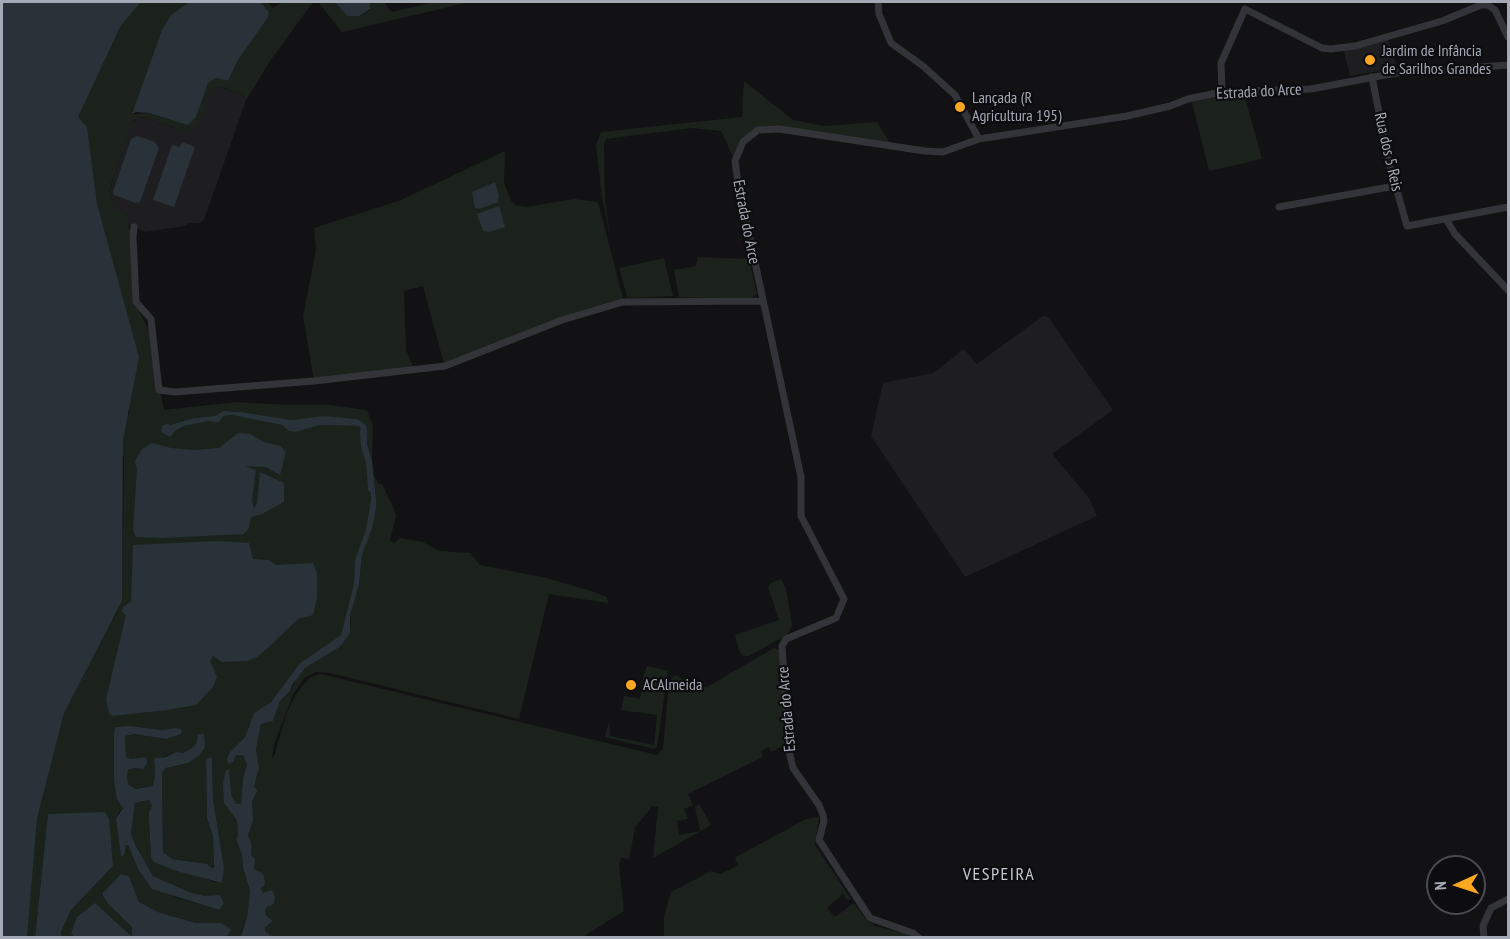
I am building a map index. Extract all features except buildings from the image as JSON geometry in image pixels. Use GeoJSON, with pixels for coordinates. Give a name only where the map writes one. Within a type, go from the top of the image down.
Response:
{"type":"FeatureCollection","features":[{"type":"Feature","properties":{"kind":"street"},"geometry":{"type":"LineString","coordinates":[[878,2],[879,14],[891,43],[923,66],[955,95],[979,139]]}},
{"type":"Feature","properties":{"kind":"street"},"geometry":{"type":"LineString","coordinates":[[1222,92],[1221,63],[1245,9],[1322,48],[1342,49],[1355,46],[1443,21],[1481,5],[1488,5],[1495,10],[1509,37]]}},
{"type":"Feature","properties":{"kind":"street","name":"Estrada do Arce"},"geometry":{"type":"LineString","coordinates":[[919,938],[913,933],[870,918],[819,840],[823,815],[819,805],[794,768],[791,759],[782,646],[786,639],[840,615],[844,599],[801,516],[801,477],[762,302],[735,161],[743,142],[758,130],[779,129],[943,152],[979,139],[1127,116],[1222,92],[1311,89],[1396,73],[1509,65]]}},
{"type":"Feature","properties":{"kind":"street","name":"Rua dos 5 Reis"},"geometry":{"type":"LineString","coordinates":[[1372,77],[1395,186],[1407,226],[1446,219]]}},
{"type":"Feature","properties":{"kind":"street"},"geometry":{"type":"LineString","coordinates":[[1278,207],[1395,186]]}},
{"type":"Feature","properties":{"kind":"street"},"geometry":{"type":"LineString","coordinates":[[1509,207],[1446,219],[1455,234],[1509,290]]}},
{"type":"Feature","properties":{"kind":"street"},"geometry":{"type":"LineString","coordinates":[[134,227],[136,302],[151,319],[159,390],[176,392],[314,381],[445,366],[562,320],[622,302],[762,302]]}},
{"type":"Feature","properties":{"kind":"street"},"geometry":{"type":"LineString","coordinates":[[1484,938],[1483,926],[1491,908],[1509,899]]}},
{"type":"Feature","properties":{"kind":"shaded area"},"geometry":{"type":"Polygon","coordinates":[[[2,2],[189,2],[171,15],[132,114],[149,113],[170,120],[208,82],[216,78],[228,81],[238,60],[269,12],[260,2],[267,2],[273,8],[283,2],[313,2],[270,61],[246,100],[242,94],[220,87],[212,87],[199,125],[190,131],[142,117],[134,120],[109,190],[112,202],[119,210],[124,211],[130,220],[128,225],[131,234],[132,296],[148,329],[164,410],[236,402],[329,405],[367,410],[373,427],[372,461],[367,444],[366,425],[293,420],[224,411],[214,416],[194,418],[170,425],[175,431],[184,426],[209,421],[218,423],[224,416],[232,415],[282,425],[296,432],[320,425],[359,426],[363,433],[369,462],[371,500],[366,529],[355,560],[354,583],[341,635],[300,663],[271,702],[254,713],[245,737],[230,752],[234,758],[236,755],[243,755],[247,765],[243,778],[241,804],[236,804],[231,794],[224,803],[237,821],[236,839],[250,891],[247,917],[241,932],[242,937],[221,937],[228,935],[221,923],[197,923],[158,912],[139,902],[129,876],[121,874],[102,895],[132,927],[133,937],[71,934],[75,937],[62,937],[61,932],[71,910],[113,866],[48,814],[35,937],[2,937],[2,520],[121,416],[129,415],[129,407],[2,2]],[[124,456],[118,466],[113,620],[122,601],[124,456]],[[130,726],[114,734],[114,781],[123,808],[118,813],[121,855],[128,845],[138,869],[148,883],[175,897],[219,910],[224,904],[219,896],[205,896],[189,892],[153,876],[131,834],[135,803],[149,800],[152,806],[149,812],[151,858],[176,871],[217,883],[224,868],[213,799],[212,759],[206,763],[207,818],[213,836],[214,865],[211,868],[206,864],[172,859],[163,852],[162,773],[166,768],[188,763],[197,742],[183,753],[176,752],[154,760],[153,786],[134,789],[128,784],[126,777],[128,770],[143,769],[145,757],[130,759],[126,757],[125,736],[134,734],[166,739],[180,729],[162,730],[130,726]]]}},
{"type":"Feature","properties":{"kind":"shaded area"},"geometry":{"type":"Polygon","coordinates":[[[2,2],[141,2],[121,25],[78,117],[87,127],[97,204],[139,357],[123,440],[122,601],[64,713],[37,818],[27,938],[2,937],[2,2]]]}},
{"type":"Feature","properties":{"kind":"shaded area"},"geometry":{"type":"Polygon","coordinates":[[[189,2],[260,2],[269,12],[268,17],[238,60],[228,81],[216,78],[208,83],[196,117],[188,125],[149,113],[132,114],[162,30],[171,15],[189,2]]]}},
{"type":"Feature","properties":{"kind":"shaded area"},"geometry":{"type":"Polygon","coordinates":[[[318,2],[335,2],[347,16],[359,16],[370,10],[370,2],[384,2],[391,12],[434,2],[470,2],[342,32],[318,2]]]}},
{"type":"Feature","properties":{"kind":"shaded area"},"geometry":{"type":"Polygon","coordinates":[[[335,2],[370,2],[370,9],[359,16],[347,16],[335,2]]]}},
{"type":"Feature","properties":{"kind":"shaded area","name":"Jardim de Infância de Sarilhos Grandes"},"geometry":{"type":"Polygon","coordinates":[[[1388,40],[1397,68],[1350,76],[1344,51],[1388,40]]]}},
{"type":"Feature","properties":{"kind":"shaded area"},"geometry":{"type":"Polygon","coordinates":[[[744,81],[793,120],[824,126],[877,122],[892,146],[779,129],[758,130],[743,142],[735,161],[721,131],[692,128],[606,139],[604,144],[605,201],[610,235],[602,198],[596,145],[601,132],[742,117],[744,81]]]}},
{"type":"Feature","properties":{"kind":"shaded area"},"geometry":{"type":"Polygon","coordinates":[[[215,86],[242,94],[246,100],[204,220],[200,223],[146,232],[128,225],[130,220],[124,211],[119,210],[112,202],[109,192],[132,123],[142,117],[185,131],[210,89],[215,86]]]}},
{"type":"Feature","properties":{"kind":"shaded area"},"geometry":{"type":"Polygon","coordinates":[[[1225,95],[1245,97],[1262,159],[1209,171],[1192,102],[1225,95]]]}},
{"type":"Feature","properties":{"kind":"shaded area"},"geometry":{"type":"Polygon","coordinates":[[[137,136],[155,142],[159,148],[140,202],[136,203],[114,195],[113,192],[131,139],[137,136]]]}},
{"type":"Feature","properties":{"kind":"shaded area"},"geometry":{"type":"Polygon","coordinates":[[[182,142],[195,147],[174,207],[153,200],[172,145],[180,147],[182,142]]]}},
{"type":"Feature","properties":{"kind":"shaded area"},"geometry":{"type":"Polygon","coordinates":[[[505,151],[504,182],[511,201],[516,205],[526,207],[574,199],[598,202],[623,298],[615,304],[444,364],[423,286],[404,291],[406,350],[414,369],[314,380],[303,317],[316,249],[314,228],[401,200],[505,151]]]}},
{"type":"Feature","properties":{"kind":"shaded area"},"geometry":{"type":"Polygon","coordinates":[[[495,182],[499,196],[498,202],[479,209],[475,208],[472,192],[495,182]]]}},
{"type":"Feature","properties":{"kind":"shaded area"},"geometry":{"type":"Polygon","coordinates":[[[499,206],[505,227],[489,232],[483,231],[477,214],[499,206]]]}},
{"type":"Feature","properties":{"kind":"shaded area"},"geometry":{"type":"Polygon","coordinates":[[[698,257],[749,259],[757,294],[750,299],[679,297],[674,270],[696,266],[698,257]]]}},
{"type":"Feature","properties":{"kind":"shaded area"},"geometry":{"type":"Polygon","coordinates":[[[664,258],[673,296],[627,297],[619,268],[664,258]]]}},
{"type":"Feature","properties":{"kind":"shaded area"},"geometry":{"type":"Polygon","coordinates":[[[1043,316],[1048,317],[1113,410],[1052,454],[1089,498],[1097,516],[965,577],[871,436],[883,383],[933,373],[964,349],[977,364],[1043,316]]]}},
{"type":"Feature","properties":{"kind":"shaded area"},"geometry":{"type":"Polygon","coordinates":[[[224,411],[293,420],[323,416],[356,419],[362,422],[366,425],[376,499],[372,528],[362,555],[359,585],[350,616],[350,633],[340,647],[305,668],[290,691],[280,701],[273,721],[261,724],[256,749],[259,768],[254,787],[258,790],[252,801],[253,821],[248,835],[252,846],[251,855],[255,859],[254,869],[264,876],[265,884],[261,888],[262,891],[263,893],[272,890],[275,897],[274,904],[267,907],[265,912],[273,921],[265,928],[272,937],[241,936],[247,917],[250,891],[236,839],[237,821],[224,803],[223,784],[226,770],[229,770],[231,794],[236,804],[241,804],[243,778],[247,765],[243,755],[236,755],[233,762],[228,763],[227,758],[245,737],[254,713],[271,702],[300,663],[341,635],[354,583],[355,560],[366,529],[371,500],[369,462],[363,433],[359,426],[320,425],[296,432],[289,431],[282,425],[232,415],[224,416],[218,423],[209,421],[184,426],[170,437],[161,432],[162,426],[167,424],[214,416],[224,411]]]}},
{"type":"Feature","properties":{"kind":"shaded area"},"geometry":{"type":"Polygon","coordinates":[[[238,433],[250,434],[264,442],[280,446],[286,452],[280,475],[266,467],[245,466],[256,470],[252,500],[254,509],[257,503],[260,472],[284,483],[284,502],[262,514],[251,517],[249,528],[244,534],[136,537],[133,530],[137,469],[135,461],[142,449],[152,443],[171,448],[195,450],[219,448],[238,433]]]}},
{"type":"Feature","properties":{"kind":"shaded area"},"geometry":{"type":"Polygon","coordinates":[[[373,474],[379,484],[382,484],[394,509],[396,516],[390,540],[394,543],[400,538],[423,542],[439,551],[470,553],[480,565],[547,578],[607,597],[608,603],[549,594],[519,719],[330,673],[316,672],[304,678],[293,695],[274,745],[272,757],[287,712],[296,694],[309,678],[321,674],[657,755],[663,749],[669,682],[673,677],[676,675],[695,687],[707,687],[774,648],[780,650],[785,745],[771,752],[769,747],[761,751],[763,757],[688,794],[693,805],[684,809],[688,819],[677,821],[679,835],[700,831],[695,807],[699,804],[711,825],[653,858],[658,807],[652,806],[635,828],[629,860],[621,857],[619,865],[624,911],[583,937],[272,937],[266,932],[265,928],[272,923],[265,912],[267,907],[262,886],[254,869],[252,846],[248,835],[252,801],[258,790],[254,787],[259,768],[256,749],[261,723],[273,721],[280,701],[290,691],[298,676],[305,668],[340,647],[351,624],[350,616],[359,585],[362,555],[376,499],[373,474]]]}},
{"type":"Feature","properties":{"kind":"shaded area"},"geometry":{"type":"Polygon","coordinates":[[[218,541],[249,543],[253,559],[268,560],[277,565],[313,563],[317,573],[317,598],[313,615],[298,619],[257,657],[247,661],[222,662],[213,656],[210,661],[217,677],[213,687],[196,705],[112,716],[109,713],[106,699],[126,615],[122,612],[123,607],[131,602],[133,545],[218,541]]]}},
{"type":"Feature","properties":{"kind":"shaded area"},"geometry":{"type":"Polygon","coordinates":[[[781,579],[786,588],[791,629],[787,635],[749,656],[743,656],[739,651],[735,635],[779,620],[768,587],[771,583],[781,579]]]}},
{"type":"Feature","properties":{"kind":"shaded area"},"geometry":{"type":"Polygon","coordinates":[[[647,666],[668,671],[657,747],[654,749],[605,737],[609,721],[610,736],[654,745],[657,715],[621,710],[624,696],[640,699],[647,666]]]}},
{"type":"Feature","properties":{"kind":"shaded area"},"geometry":{"type":"Polygon","coordinates":[[[130,726],[162,730],[175,728],[182,731],[181,734],[166,739],[134,734],[125,736],[126,757],[130,759],[145,757],[147,760],[143,769],[128,770],[128,784],[135,789],[153,786],[156,758],[166,757],[176,752],[183,753],[197,742],[198,734],[204,734],[205,747],[200,755],[188,763],[166,768],[162,773],[163,852],[172,859],[214,867],[213,836],[207,818],[206,759],[211,757],[213,799],[224,868],[222,883],[176,871],[154,862],[151,858],[149,812],[152,806],[149,800],[135,803],[131,834],[153,876],[189,892],[205,896],[219,895],[224,904],[219,910],[152,889],[138,869],[128,845],[126,845],[124,855],[121,856],[116,819],[123,808],[117,799],[114,781],[114,734],[115,727],[130,726]]]}},
{"type":"Feature","properties":{"kind":"shaded area"},"geometry":{"type":"Polygon","coordinates":[[[105,812],[109,819],[113,866],[71,910],[61,932],[62,937],[35,937],[48,814],[105,812]]]}},
{"type":"Feature","properties":{"kind":"shaded area"},"geometry":{"type":"Polygon","coordinates":[[[819,817],[815,845],[851,899],[848,901],[843,894],[827,908],[835,917],[854,903],[866,920],[876,926],[911,937],[664,938],[664,917],[671,892],[711,871],[720,874],[729,870],[738,865],[736,857],[806,819],[819,817]]]}},
{"type":"Feature","properties":{"kind":"shaded area"},"geometry":{"type":"Polygon","coordinates":[[[121,874],[129,876],[139,902],[158,912],[196,923],[221,923],[231,929],[228,935],[221,938],[75,937],[71,934],[77,917],[95,903],[132,937],[132,927],[108,904],[102,894],[121,874]]]}},
{"type":"Feature","properties":{"kind":"waterway"},"geometry":{"type":"LineString","coordinates":[[363,431],[371,489]]}},
{"type":"Feature","properties":{"kind":"place","name":"Jardim de Infância de Sarilhos Grandes"},"geometry":{"type":"Point","coordinates":[1370,60]}},
{"type":"Feature","properties":{"kind":"place","name":"Lançada (R Agricultura 195)"},"geometry":{"type":"Point","coordinates":[960,107]}},
{"type":"Feature","properties":{"kind":"place","name":"ACAlmeida"},"geometry":{"type":"Point","coordinates":[631,685]}},
{"type":"Feature","properties":{"kind":"district","name":"VESPEIRA"},"geometry":{"type":"Point","coordinates":[999,875]}}]}
